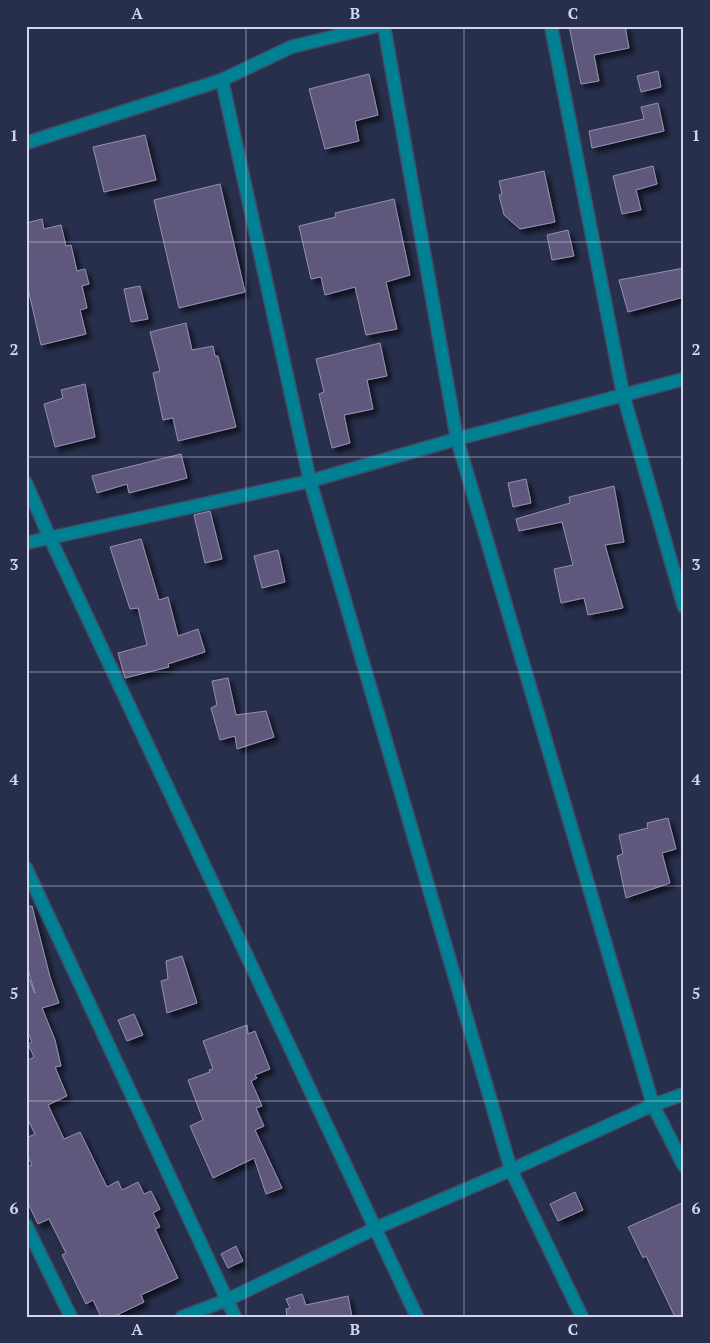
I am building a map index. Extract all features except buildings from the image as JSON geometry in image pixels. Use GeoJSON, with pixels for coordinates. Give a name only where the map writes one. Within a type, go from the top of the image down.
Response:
{"type":"FeatureCollection","features":[{"type":"Feature","properties":{"kind":"street"},"geometry":{"type":"LineString","coordinates":[[26,143],[222,80],[291,47],[377,26]]}},
{"type":"Feature","properties":{"kind":"street"},"geometry":{"type":"LineString","coordinates":[[384,26],[457,439],[653,1105],[684,1166]]}},
{"type":"Feature","properties":{"kind":"street"},"geometry":{"type":"LineString","coordinates":[[551,26],[623,394],[684,607]]}},
{"type":"Feature","properties":{"kind":"street"},"geometry":{"type":"LineString","coordinates":[[222,80],[310,481],[511,1170],[582,1317]]}},
{"type":"Feature","properties":{"kind":"street"},"geometry":{"type":"LineString","coordinates":[[26,543],[49,536],[310,481],[457,439],[684,379]]}},
{"type":"Feature","properties":{"kind":"street"},"geometry":{"type":"LineString","coordinates":[[26,483],[49,536],[417,1317]]}},
{"type":"Feature","properties":{"kind":"street"},"geometry":{"type":"LineString","coordinates":[[26,868],[235,1317]]}},
{"type":"Feature","properties":{"kind":"street"},"geometry":{"type":"LineString","coordinates":[[182,1317],[227,1300],[376,1228],[511,1170],[653,1105],[684,1094]]}},
{"type":"Feature","properties":{"kind":"street"},"geometry":{"type":"LineString","coordinates":[[26,1225],[71,1317]]}}]}
